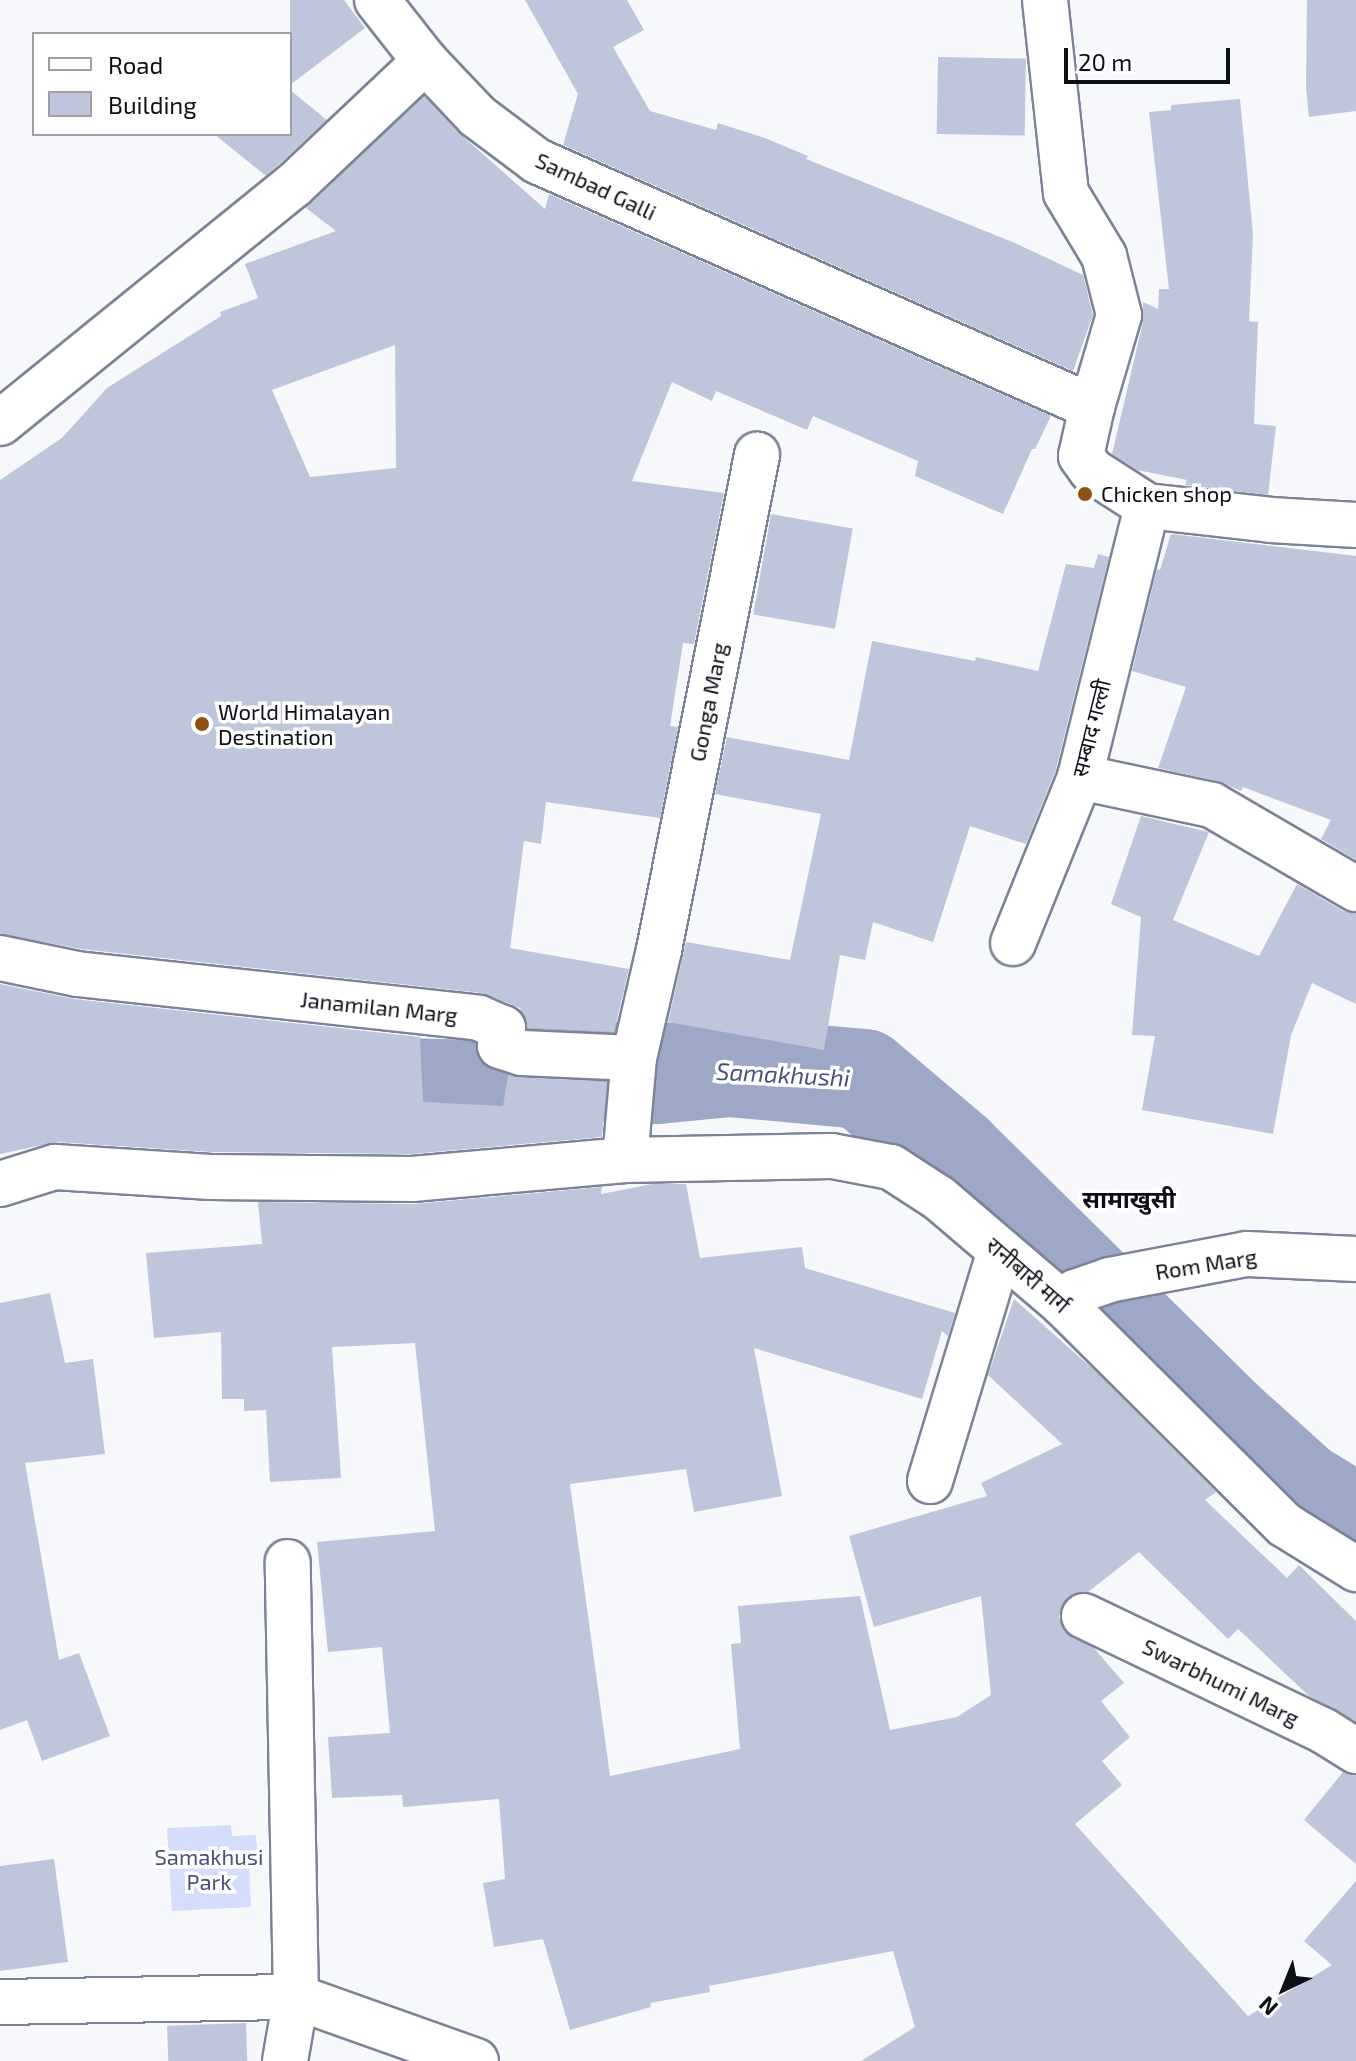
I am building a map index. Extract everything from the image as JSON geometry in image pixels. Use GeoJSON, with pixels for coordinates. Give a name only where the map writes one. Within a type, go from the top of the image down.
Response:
{"type":"FeatureCollection","features":[{"type":"Feature","properties":{"kind":"street","name":"Sambad Galli"},"geometry":{"type":"LineString","coordinates":[[377,0],[425,61],[477,116],[537,161],[1092,407]]}},
{"type":"Feature","properties":{"kind":"street"},"geometry":{"type":"LineString","coordinates":[[1045,0],[1066,193],[1104,256],[1119,315],[1081,456],[1091,470],[1147,506],[1271,520],[1356,525]]}},
{"type":"Feature","properties":{"kind":"street"},"geometry":{"type":"LineString","coordinates":[[0,423],[293,186],[425,61]]}},
{"type":"Feature","properties":{"kind":"street","name":"Gonga Marg"},"geometry":{"type":"LineString","coordinates":[[634,1058],[659,950],[757,455]]}},
{"type":"Feature","properties":{"kind":"street","name":"सम्बाद गल्ली"},"geometry":{"type":"LineString","coordinates":[[1013,943],[1080,777],[1147,506]]}},
{"type":"Feature","properties":{"kind":"street"},"geometry":{"type":"LineString","coordinates":[[1080,777],[1212,805],[1356,889]]}},
{"type":"Feature","properties":{"kind":"street","name":"Janamilan Marg"},"geometry":{"type":"LineString","coordinates":[[0,958],[77,974],[479,1018],[503,1028],[500,1046],[522,1053],[634,1058]]}},
{"type":"Feature","properties":{"kind":"street"},"geometry":{"type":"LineString","coordinates":[[625,1160],[634,1058]]}},
{"type":"Feature","properties":{"kind":"street","name":"रानीबारी मार्ग"},"geometry":{"type":"LineString","coordinates":[[0,1184],[55,1167],[211,1177],[412,1179],[625,1160],[832,1156],[891,1167],[939,1198],[1000,1250],[1082,1292],[1285,1525],[1356,1569]]}},
{"type":"Feature","properties":{"kind":"street"},"geometry":{"type":"LineString","coordinates":[[930,1481],[1000,1250]]}},
{"type":"Feature","properties":{"kind":"street","name":"Rom Marg"},"geometry":{"type":"LineString","coordinates":[[1082,1292],[1247,1254],[1356,1259]]}},
{"type":"Feature","properties":{"kind":"street"},"geometry":{"type":"LineString","coordinates":[[285,2061],[296,1997],[288,1562]]}},
{"type":"Feature","properties":{"kind":"street","name":"Swarbhumi Marg"},"geometry":{"type":"LineString","coordinates":[[1084,1616],[1324,1731],[1356,1751]]}},
{"type":"Feature","properties":{"kind":"street"},"geometry":{"type":"LineString","coordinates":[[0,2002],[296,1997],[476,2061]]}},
{"type":"Feature","properties":{"kind":"green space","name":"Samakhusi Park"},"geometry":{"type":"Polygon","coordinates":[[[231,1825],[232,1836],[256,1835],[258,1863],[249,1864],[251,1907],[172,1911],[167,1828],[231,1825]]]}},
{"type":"Feature","properties":{"kind":"building"},"geometry":{"type":"Polygon","coordinates":[[[290,0],[344,0],[365,28],[292,83],[290,0]]]}},
{"type":"Feature","properties":{"kind":"building"},"geometry":{"type":"Polygon","coordinates":[[[525,0],[627,0],[644,30],[613,47],[650,111],[716,130],[718,123],[765,138],[808,156],[806,159],[1015,243],[1083,275],[1093,315],[1073,371],[563,145],[578,94],[525,0]]]}},
{"type":"Feature","properties":{"kind":"building"},"geometry":{"type":"Polygon","coordinates":[[[1307,0],[1356,0],[1356,111],[1309,117],[1306,88],[1307,0]]]}},
{"type":"Feature","properties":{"kind":"building"},"geometry":{"type":"Polygon","coordinates":[[[938,57],[1026,59],[1025,136],[937,134],[938,57]]]}},
{"type":"Feature","properties":{"kind":"building"},"geometry":{"type":"Polygon","coordinates":[[[292,92],[327,120],[266,176],[216,136],[292,136],[292,92]]]}},
{"type":"Feature","properties":{"kind":"building"},"geometry":{"type":"Polygon","coordinates":[[[424,96],[459,133],[545,209],[549,194],[1051,416],[1035,449],[1032,449],[1003,514],[915,476],[918,461],[813,416],[807,430],[716,391],[712,401],[672,382],[632,481],[724,493],[694,644],[683,643],[670,726],[678,727],[660,818],[546,802],[541,844],[524,841],[510,948],[629,969],[614,1032],[528,1028],[520,1008],[482,993],[81,949],[0,934],[0,480],[62,438],[107,388],[221,316],[220,312],[258,298],[245,264],[336,231],[306,208],[424,96]],[[395,345],[272,390],[310,477],[396,468],[395,345]]]}},
{"type":"Feature","properties":{"kind":"building"},"geometry":{"type":"Polygon","coordinates":[[[1240,99],[1253,234],[1249,321],[1258,322],[1254,424],[1276,426],[1268,495],[1185,485],[1187,480],[1137,470],[1112,454],[1143,322],[1143,302],[1158,309],[1159,289],[1169,289],[1149,112],[1171,110],[1171,105],[1240,99]]]}},
{"type":"Feature","properties":{"kind":"building"},"geometry":{"type":"Polygon","coordinates":[[[771,514],[853,528],[835,629],[753,614],[771,514]]]}},
{"type":"Feature","properties":{"kind":"building"},"geometry":{"type":"Polygon","coordinates":[[[1171,534],[1356,556],[1356,860],[1321,839],[1331,820],[1243,787],[1241,791],[1217,781],[1158,768],[1186,687],[1132,671],[1157,569],[1160,570],[1171,534]]]}},
{"type":"Feature","properties":{"kind":"building"},"geometry":{"type":"Polygon","coordinates":[[[1098,554],[1109,557],[1056,769],[1026,844],[970,826],[933,942],[873,922],[865,960],[840,955],[824,1050],[668,1022],[686,942],[790,960],[821,814],[715,794],[727,737],[849,760],[872,641],[975,661],[976,657],[1038,671],[1066,564],[1094,568],[1098,554]]]}},
{"type":"Feature","properties":{"kind":"building"},"geometry":{"type":"Polygon","coordinates":[[[1141,816],[1209,832],[1173,920],[1259,956],[1297,884],[1343,911],[1356,914],[1356,1004],[1312,983],[1291,1035],[1273,1134],[1142,1110],[1155,1036],[1132,1035],[1141,917],[1111,904],[1141,816]]]}},
{"type":"Feature","properties":{"kind":"building"},"geometry":{"type":"Polygon","coordinates":[[[0,984],[74,999],[420,1037],[423,1102],[503,1106],[508,1075],[607,1082],[602,1137],[411,1154],[212,1152],[56,1142],[0,1154],[0,984]]]}},
{"type":"Feature","properties":{"kind":"building"},"geometry":{"type":"Polygon","coordinates":[[[652,1184],[686,1184],[700,1258],[802,1247],[805,1268],[955,1313],[948,1336],[942,1331],[922,1399],[754,1348],[782,1496],[694,1512],[686,1469],[570,1484],[610,1776],[740,1749],[731,1644],[741,1643],[738,1606],[860,1596],[890,1730],[957,1717],[991,1695],[981,1596],[874,1627],[849,1536],[987,1496],[981,1483],[1062,1444],[988,1375],[1014,1299],[1094,1370],[1216,1492],[1205,1500],[1287,1578],[1299,1565],[1356,1621],[1356,1722],[1309,1696],[1238,1629],[1228,1639],[1139,1552],[1088,1592],[1069,1596],[1062,1605],[1059,1617],[1064,1631],[1094,1648],[1124,1683],[1101,1701],[1130,1737],[1102,1761],[1122,1785],[1075,1824],[1248,2016],[1332,1965],[1304,1941],[1356,1881],[1356,2061],[861,2061],[915,2027],[893,1951],[709,1986],[710,1992],[650,2003],[651,2007],[570,2030],[543,1939],[494,1947],[483,1883],[505,1879],[499,1799],[403,1807],[402,1795],[332,1798],[328,1737],[390,1733],[382,1647],[328,1652],[317,1542],[435,1531],[415,1343],[332,1347],[341,1478],[270,1482],[266,1410],[244,1411],[244,1399],[222,1399],[221,1332],[154,1338],[146,1253],[262,1244],[258,1202],[414,1204],[602,1187],[601,1194],[652,1184]]]}},
{"type":"Feature","properties":{"kind":"building"},"geometry":{"type":"Polygon","coordinates":[[[50,1293],[65,1363],[93,1359],[105,1454],[25,1463],[59,1660],[79,1653],[110,1736],[42,1761],[27,1720],[0,1730],[0,1303],[50,1293]]]}},
{"type":"Feature","properties":{"kind":"building"},"geometry":{"type":"Polygon","coordinates":[[[1343,1772],[1356,1776],[1356,1864],[1304,1820],[1343,1772]]]}},
{"type":"Feature","properties":{"kind":"building"},"geometry":{"type":"Polygon","coordinates":[[[54,1859],[68,1962],[0,1971],[0,1866],[54,1859]]]}},
{"type":"Feature","properties":{"kind":"building"},"geometry":{"type":"Polygon","coordinates":[[[246,2023],[247,2061],[168,2061],[167,2026],[246,2023]]]}},
{"type":"Feature","properties":{"kind":"waterway","name":"Samakhushi"},"geometry":{"type":"LineString","coordinates":[[284,1085],[479,1090],[558,1070],[657,1074],[730,1067],[863,1079],[954,1156],[1226,1424],[1299,1490],[1356,1525]]}},
{"type":"Feature","properties":{"kind":"place","name":"Chicken shop"},"geometry":{"type":"Point","coordinates":[1085,494]}},
{"type":"Feature","properties":{"kind":"place","name":"World Himalayan Destination"},"geometry":{"type":"Point","coordinates":[202,724]}},
{"type":"Feature","properties":{"kind":"district","name":"सामाखुसी"},"geometry":{"type":"Point","coordinates":[1129,1199]}}]}
